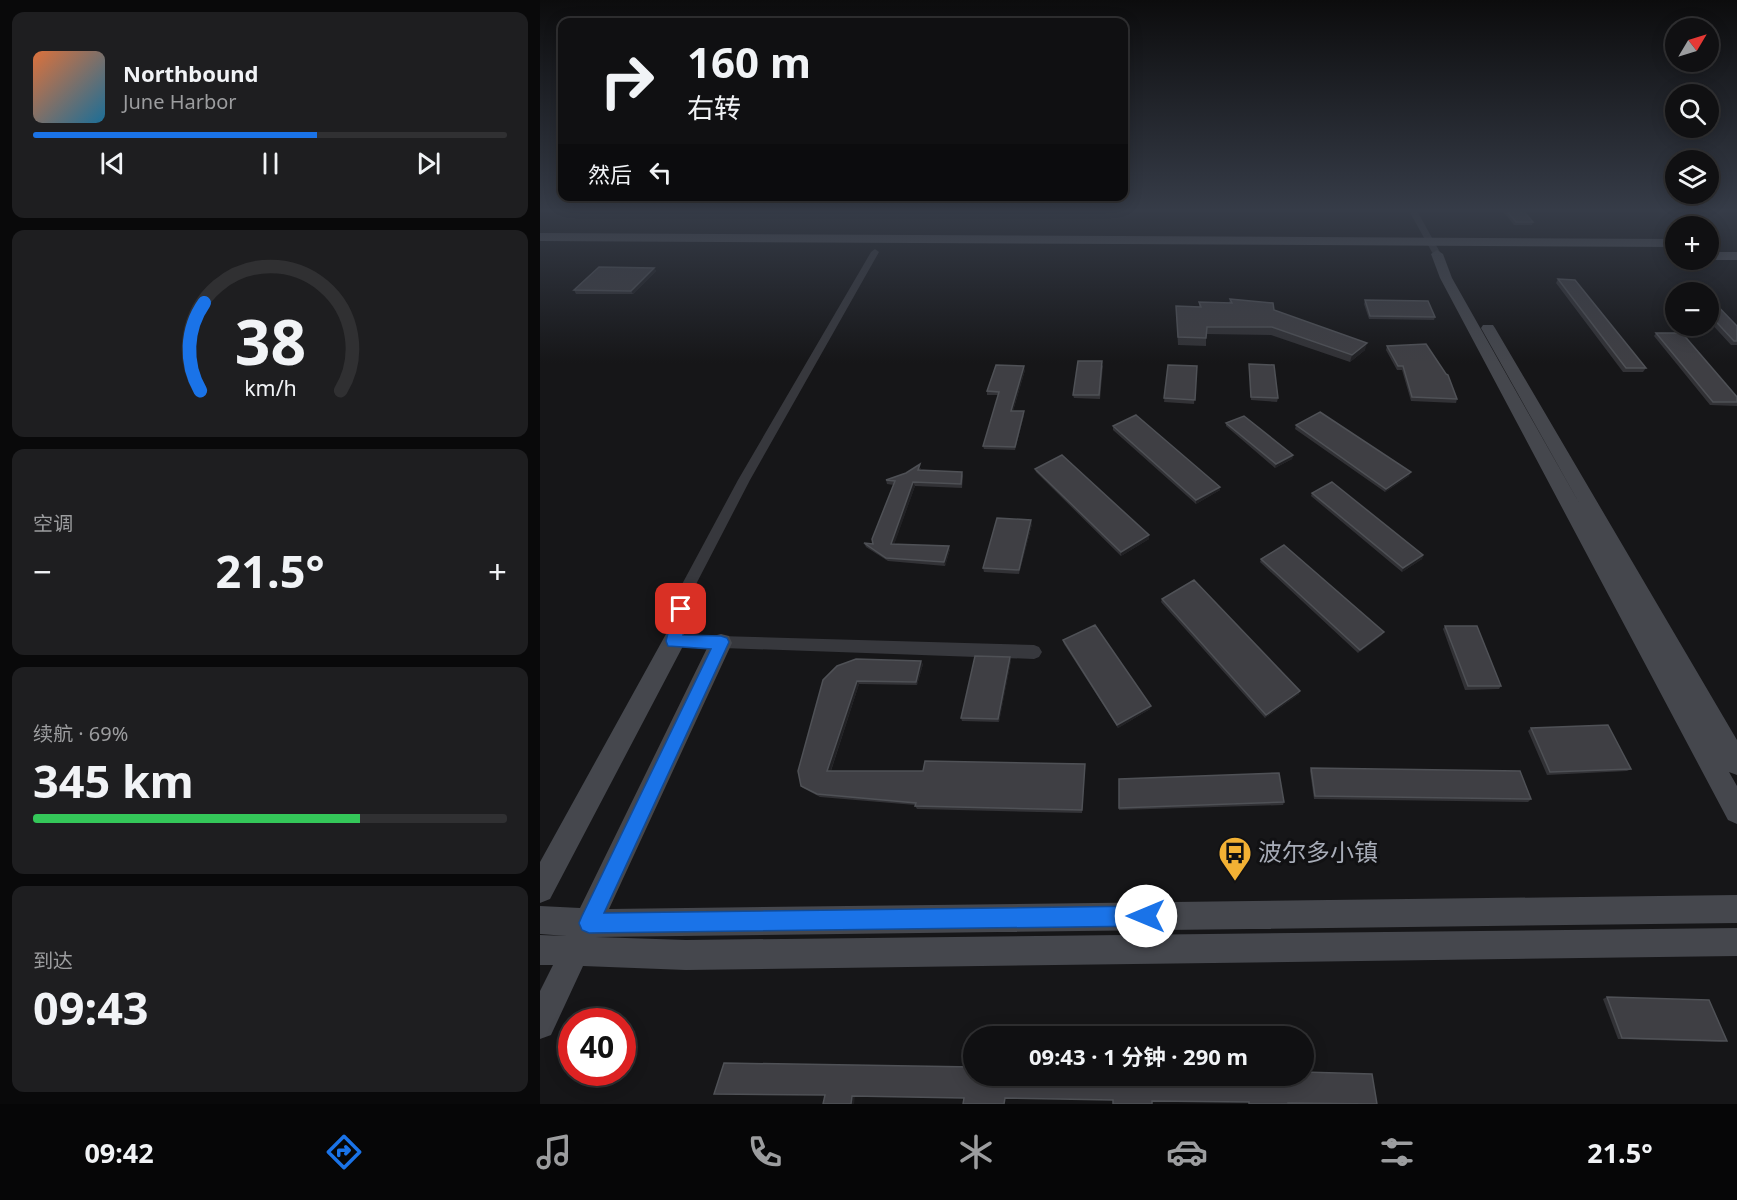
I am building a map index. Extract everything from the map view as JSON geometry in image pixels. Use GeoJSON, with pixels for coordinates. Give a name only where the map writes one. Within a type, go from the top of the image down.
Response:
{"type":"FeatureCollection","features":[{"type":"Feature","properties":{"kind":"street"},"geometry":{"type":"LineString","coordinates":[[540,889],[674,641],[685,592],[690,582],[744,480],[870,261]]}},
{"type":"Feature","properties":{"kind":"street"},"geometry":{"type":"LineString","coordinates":[[1438,261],[1737,811]]}},
{"type":"Feature","properties":{"kind":"street"},"geometry":{"type":"LineString","coordinates":[[1444,261],[1459,278],[1737,763]]}},
{"type":"Feature","properties":{"kind":"street"},"geometry":{"type":"LineString","coordinates":[[674,641],[1034,652]]}},
{"type":"Feature","properties":{"kind":"street"},"geometry":{"type":"LineString","coordinates":[[540,1024],[721,642]]}},
{"type":"Feature","properties":{"kind":"street"},"geometry":{"type":"LineString","coordinates":[[540,920],[589,923],[1737,909]]}},
{"type":"Feature","properties":{"kind":"street"},"geometry":{"type":"LineString","coordinates":[[540,950],[686,955],[1737,942]]}},
{"type":"Feature","properties":{"kind":"building"},"geometry":{"type":"Polygon","coordinates":[[[599,267],[654,268],[631,291],[574,290],[599,267]]]}},
{"type":"Feature","properties":{"kind":"building"},"geometry":{"type":"Polygon","coordinates":[[[1558,279],[1575,280],[1646,368],[1626,368],[1558,279]]]}},
{"type":"Feature","properties":{"kind":"building"},"geometry":{"type":"Polygon","coordinates":[[[1230,299],[1273,303],[1274,310],[1367,343],[1352,355],[1272,327],[1207,327],[1206,338],[1178,337],[1176,306],[1201,307],[1199,302],[1232,303],[1230,299]]]}},
{"type":"Feature","properties":{"kind":"building"},"geometry":{"type":"Polygon","coordinates":[[[1365,300],[1428,301],[1435,317],[1370,316],[1365,300]]]}},
{"type":"Feature","properties":{"kind":"building"},"geometry":{"type":"Polygon","coordinates":[[[1719,307],[1737,326],[1737,341],[1734,341],[1719,325],[1719,307]]]}},
{"type":"Feature","properties":{"kind":"building"},"geometry":{"type":"Polygon","coordinates":[[[1656,333],[1665,333],[1665,336],[1685,336],[1737,397],[1737,402],[1713,402],[1656,333]]]}},
{"type":"Feature","properties":{"kind":"building"},"geometry":{"type":"Polygon","coordinates":[[[1426,344],[1448,375],[1457,399],[1412,397],[1403,366],[1398,366],[1387,346],[1426,344]]]}},
{"type":"Feature","properties":{"kind":"building"},"geometry":{"type":"Polygon","coordinates":[[[1078,361],[1102,361],[1099,395],[1073,395],[1078,361]]]}},
{"type":"Feature","properties":{"kind":"building"},"geometry":{"type":"Polygon","coordinates":[[[1249,364],[1274,365],[1278,398],[1251,397],[1249,364]]]}},
{"type":"Feature","properties":{"kind":"building"},"geometry":{"type":"Polygon","coordinates":[[[996,365],[1024,366],[1011,411],[1024,411],[1015,447],[983,446],[999,392],[987,391],[996,365]]]}},
{"type":"Feature","properties":{"kind":"building"},"geometry":{"type":"Polygon","coordinates":[[[1168,365],[1197,366],[1195,400],[1164,398],[1168,365]]]}},
{"type":"Feature","properties":{"kind":"building"},"geometry":{"type":"Polygon","coordinates":[[[1320,412],[1411,472],[1386,489],[1296,425],[1320,412]]]}},
{"type":"Feature","properties":{"kind":"building"},"geometry":{"type":"Polygon","coordinates":[[[1136,415],[1220,487],[1196,500],[1113,426],[1136,415]]]}},
{"type":"Feature","properties":{"kind":"building"},"geometry":{"type":"Polygon","coordinates":[[[1244,416],[1293,455],[1276,464],[1226,423],[1244,416]]]}},
{"type":"Feature","properties":{"kind":"building"},"geometry":{"type":"Polygon","coordinates":[[[1062,455],[1149,535],[1121,552],[1035,469],[1062,455]]]}},
{"type":"Feature","properties":{"kind":"building"},"geometry":{"type":"Polygon","coordinates":[[[920,464],[918,470],[962,472],[961,484],[913,482],[891,544],[949,546],[944,562],[886,558],[864,543],[873,544],[872,539],[895,481],[886,480],[906,473],[920,464]]]}},
{"type":"Feature","properties":{"kind":"building"},"geometry":{"type":"Polygon","coordinates":[[[1332,482],[1423,555],[1403,568],[1312,493],[1332,482]]]}},
{"type":"Feature","properties":{"kind":"building"},"geometry":{"type":"Polygon","coordinates":[[[997,518],[1031,520],[1019,570],[983,568],[997,518]]]}},
{"type":"Feature","properties":{"kind":"building"},"geometry":{"type":"Polygon","coordinates":[[[1284,545],[1384,632],[1360,650],[1261,559],[1284,545]]]}},
{"type":"Feature","properties":{"kind":"building"},"geometry":{"type":"Polygon","coordinates":[[[1194,580],[1300,691],[1266,715],[1162,599],[1194,580]]]}},
{"type":"Feature","properties":{"kind":"building"},"geometry":{"type":"Polygon","coordinates":[[[1095,625],[1151,706],[1117,725],[1063,640],[1095,625]]]}},
{"type":"Feature","properties":{"kind":"building"},"geometry":{"type":"Polygon","coordinates":[[[1445,626],[1477,626],[1501,686],[1468,686],[1445,626]]]}},
{"type":"Feature","properties":{"kind":"building"},"geometry":{"type":"Polygon","coordinates":[[[975,656],[1010,657],[998,719],[961,718],[975,656]]]}},
{"type":"Feature","properties":{"kind":"building"},"geometry":{"type":"Polygon","coordinates":[[[856,659],[921,661],[916,682],[857,681],[827,771],[923,771],[925,761],[1085,764],[1082,810],[915,806],[916,803],[817,794],[801,786],[798,771],[823,680],[837,666],[856,659]]]}},
{"type":"Feature","properties":{"kind":"building"},"geometry":{"type":"Polygon","coordinates":[[[1608,725],[1631,769],[1550,772],[1531,728],[1608,725]]]}},
{"type":"Feature","properties":{"kind":"building"},"geometry":{"type":"Polygon","coordinates":[[[1311,768],[1520,771],[1531,799],[1315,796],[1311,768]]]}},
{"type":"Feature","properties":{"kind":"building"},"geometry":{"type":"Polygon","coordinates":[[[1279,773],[1284,802],[1119,808],[1119,779],[1279,773]]]}},
{"type":"Feature","properties":{"kind":"building"},"geometry":{"type":"Polygon","coordinates":[[[1607,997],[1709,1000],[1727,1041],[1622,1038],[1607,997]]]}},
{"type":"Feature","properties":{"kind":"building"},"geometry":{"type":"Polygon","coordinates":[[[724,1063],[963,1067],[963,1086],[1314,1086],[1314,1072],[1372,1074],[1377,1104],[1152,1101],[1152,1104],[1113,1104],[1113,1100],[1005,1098],[1004,1104],[963,1104],[964,1098],[852,1096],[851,1104],[823,1104],[825,1095],[714,1094],[724,1063]]]}},
{"type":"Feature","properties":{"kind":"place","name":"波尔多小镇"},"geometry":{"type":"Point","coordinates":[1235,882]}},
{"type":"Feature","properties":{"kind":"route"},"geometry":{"type":"LineString","coordinates":[[681,609],[674,641],[721,642],[589,923],[1146,916]]}}]}
